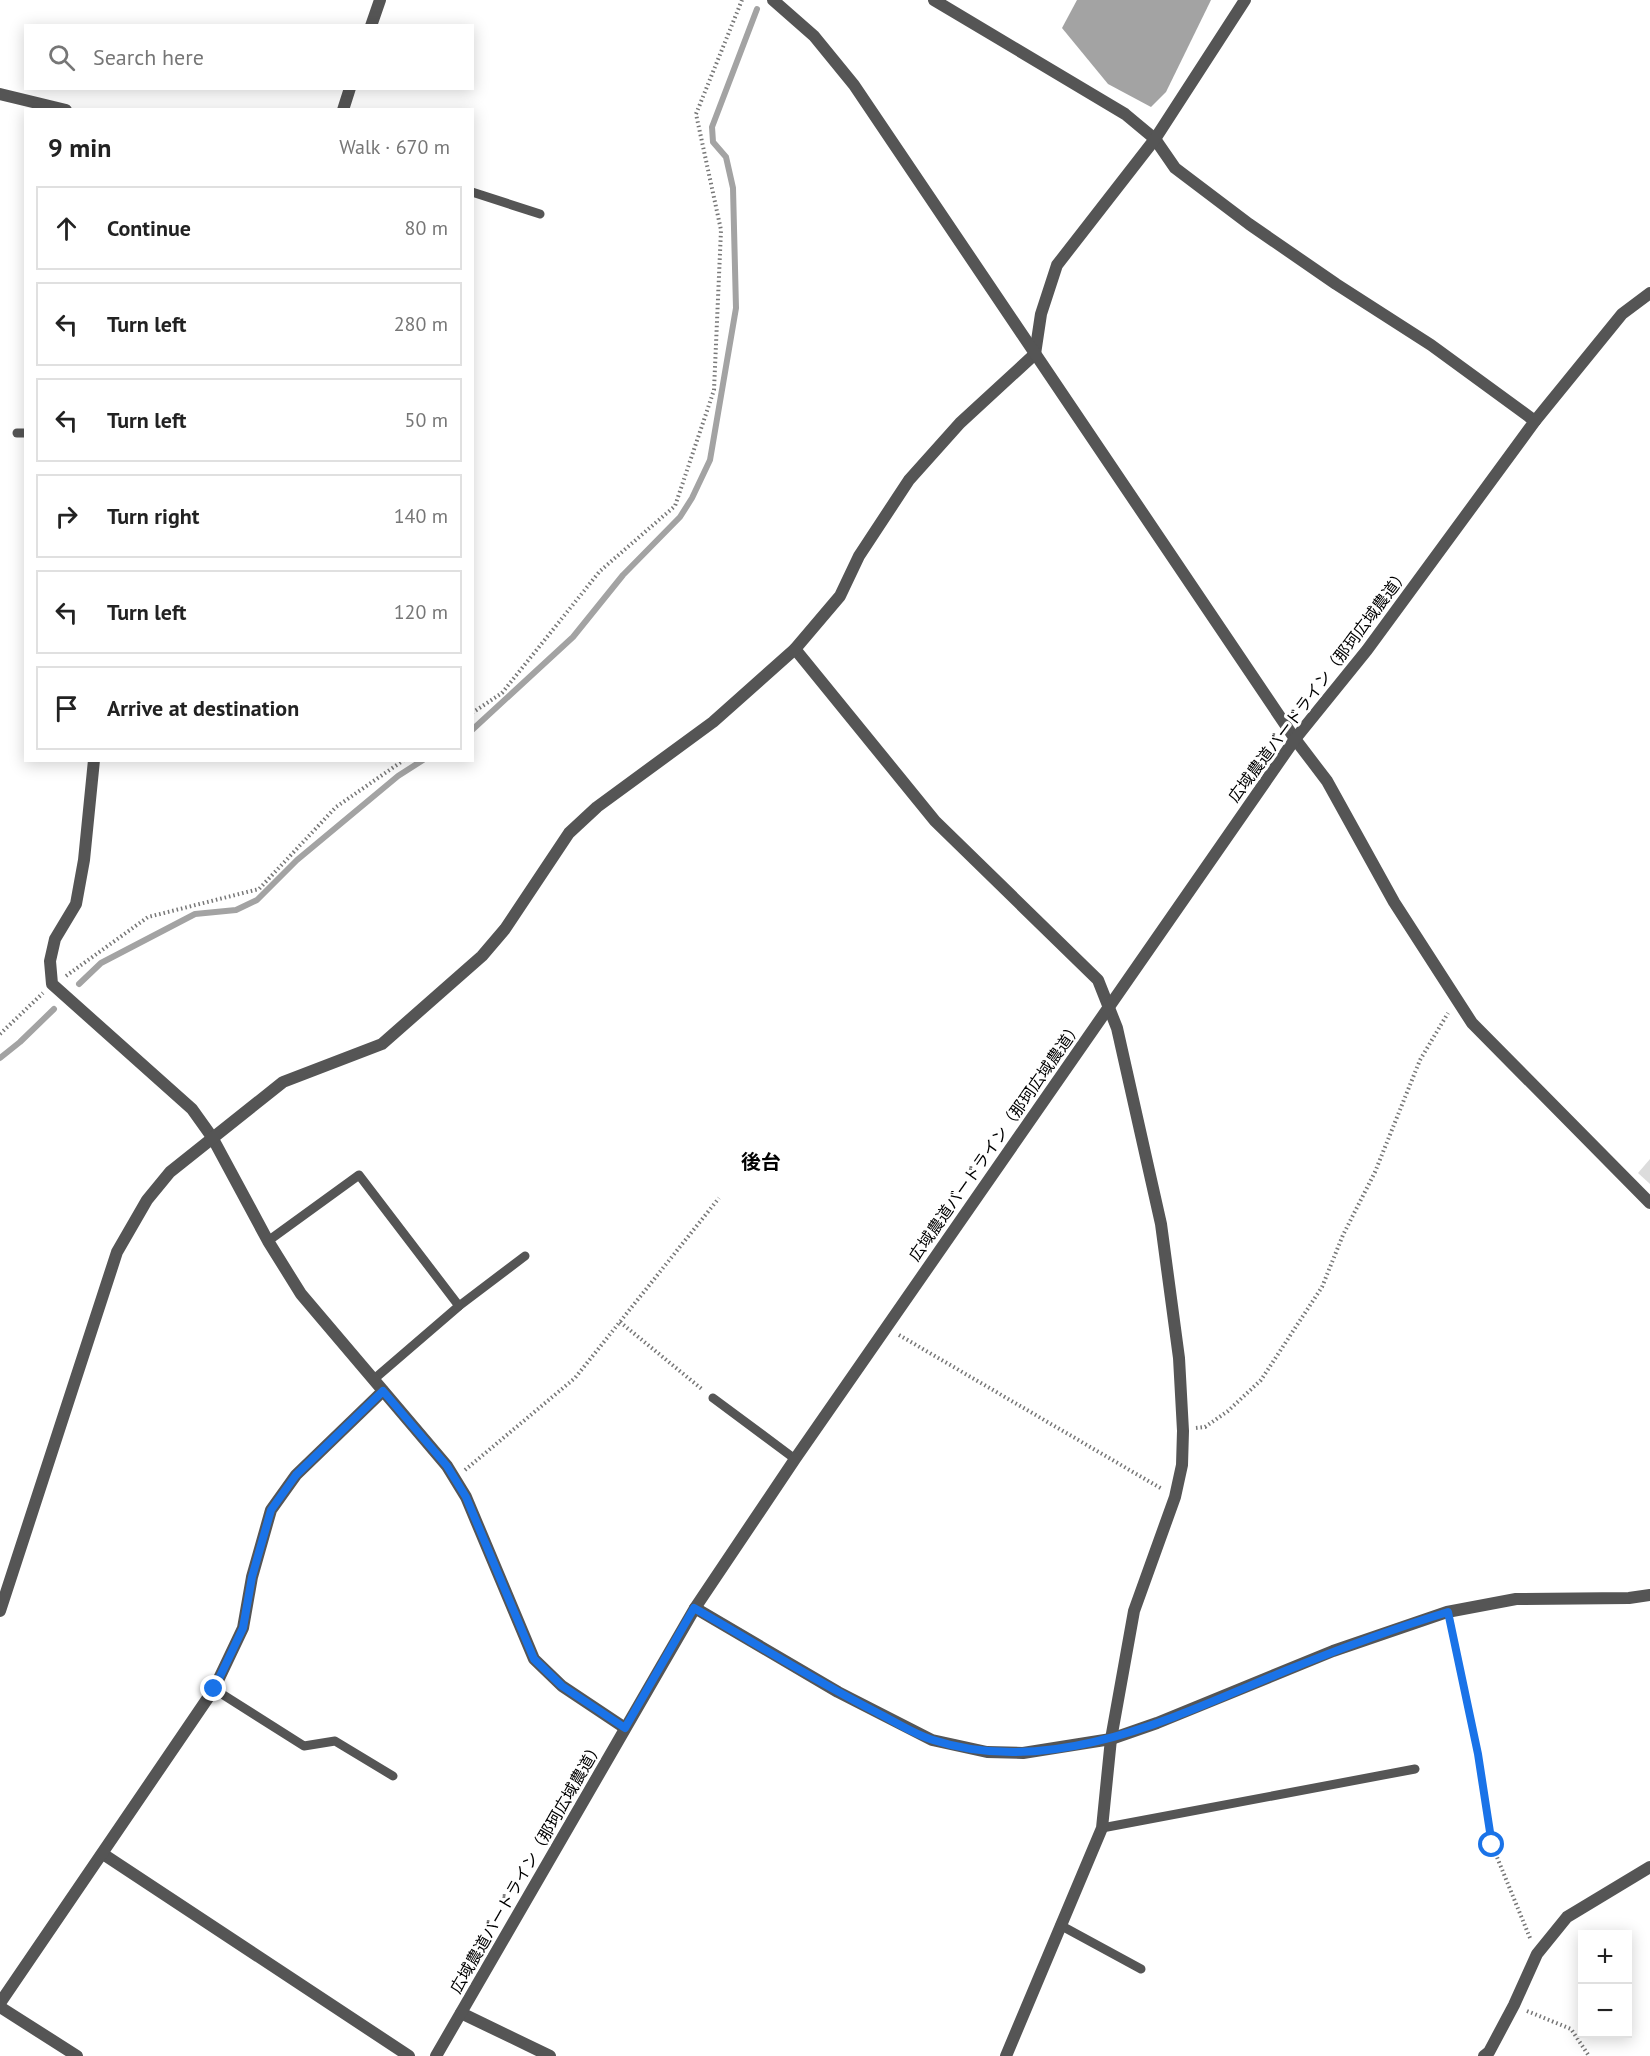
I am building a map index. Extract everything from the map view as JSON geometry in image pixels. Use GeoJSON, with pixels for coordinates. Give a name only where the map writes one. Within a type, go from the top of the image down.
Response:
{"type":"FeatureCollection","features":[{"type":"Feature","properties":{"kind":"street"},"geometry":{"type":"LineString","coordinates":[[372,24],[380,0]]}},
{"type":"Feature","properties":{"kind":"street"},"geometry":{"type":"LineString","coordinates":[[773,0],[814,36],[854,85],[1295,739],[1327,781],[1394,902],[1472,1023],[1510,1064],[1650,1203]]}},
{"type":"Feature","properties":{"kind":"street"},"geometry":{"type":"LineString","coordinates":[[934,0],[1125,114],[1155,139],[1175,168],[1249,224],[1431,345],[1535,421]]}},
{"type":"Feature","properties":{"kind":"street"},"geometry":{"type":"LineString","coordinates":[[0,1611],[117,1252],[147,1200],[170,1172],[283,1082],[382,1044],[482,956],[505,928],[569,832],[597,807],[713,722],[795,649],[840,596],[859,556],[909,480],[960,423],[1035,354],[1041,314],[1057,265],[1155,139],[1245,0]]}},
{"type":"Feature","properties":{"kind":"street"},"geometry":{"type":"LineString","coordinates":[[344,108],[349,90]]}},
{"type":"Feature","properties":{"kind":"street"},"geometry":{"type":"LineString","coordinates":[[0,94],[58,108]]}},
{"type":"Feature","properties":{"kind":"street","name":"広域農道バードライン（那珂広域農道）"},"geometry":{"type":"LineString","coordinates":[[436,2056],[694,1608],[795,1459],[1295,739],[1367,650],[1535,421],[1622,314],[1650,293]]}},
{"type":"Feature","properties":{"kind":"street"},"geometry":{"type":"LineString","coordinates":[[795,649],[935,821],[1098,980],[1117,1028],[1161,1224],[1179,1358],[1183,1431],[1182,1465],[1176,1497],[1134,1611],[1111,1739],[1102,1828],[1060,1924],[1008,2055]]}},
{"type":"Feature","properties":{"kind":"street"},"geometry":{"type":"LineString","coordinates":[[94,762],[84,860],[76,904],[55,939],[50,961],[56,982],[192,1109],[212,1137],[268,1241],[301,1294],[447,1466],[466,1497],[534,1659],[562,1686],[625,1728]]}},
{"type":"Feature","properties":{"kind":"street"},"geometry":{"type":"LineString","coordinates":[[77,2056],[0,2005],[214,1689],[243,1628],[252,1577],[271,1510],[296,1475],[383,1391]]}},
{"type":"Feature","properties":{"kind":"street"},"geometry":{"type":"LineString","coordinates":[[694,1608],[838,1692],[932,1740],[987,1752],[1023,1753],[1111,1739],[1157,1723],[1333,1651],[1448,1612],[1516,1599],[1629,1598],[1650,1594]]}},
{"type":"Feature","properties":{"kind":"street"},"geometry":{"type":"LineString","coordinates":[[103,1854],[409,2056]]}},
{"type":"Feature","properties":{"kind":"street"},"geometry":{"type":"LineString","coordinates":[[1484,2056],[1489,2052],[1514,2005],[1537,1953],[1567,1917],[1650,1867]]}},
{"type":"Feature","properties":{"kind":"street"},"geometry":{"type":"LineString","coordinates":[[460,2013],[550,2056]]}},
{"type":"Feature","properties":{"kind":"lane"},"geometry":{"type":"LineString","coordinates":[[474,193],[540,214]]}},
{"type":"Feature","properties":{"kind":"lane"},"geometry":{"type":"LineString","coordinates":[[268,1241],[359,1175],[459,1306]]}},
{"type":"Feature","properties":{"kind":"lane"},"geometry":{"type":"LineString","coordinates":[[373,1380],[459,1306],[525,1256]]}},
{"type":"Feature","properties":{"kind":"lane"},"geometry":{"type":"LineString","coordinates":[[712,1398],[795,1459]]}},
{"type":"Feature","properties":{"kind":"lane"},"geometry":{"type":"LineString","coordinates":[[214,1689],[304,1746],[335,1741],[393,1776]]}},
{"type":"Feature","properties":{"kind":"lane"},"geometry":{"type":"LineString","coordinates":[[1102,1828],[1415,1769]]}},
{"type":"Feature","properties":{"kind":"lane"},"geometry":{"type":"LineString","coordinates":[[1060,1924],[1140,1969]]}},
{"type":"Feature","properties":{"kind":"path"},"geometry":{"type":"LineString","coordinates":[[474,712],[502,693],[600,571],[675,506],[714,390],[721,230],[696,114],[742,0]]}},
{"type":"Feature","properties":{"kind":"path"},"geometry":{"type":"LineString","coordinates":[[0,1034],[56,982],[148,917],[259,889],[336,807],[401,762]]}},
{"type":"Feature","properties":{"kind":"path"},"geometry":{"type":"LineString","coordinates":[[1183,1431],[1205,1427],[1228,1411],[1261,1380],[1322,1287],[1343,1234],[1375,1172],[1420,1060],[1443,1019],[1458,1001]]}},
{"type":"Feature","properties":{"kind":"path"},"geometry":{"type":"LineString","coordinates":[[455,1479],[575,1378],[719,1198]]}},
{"type":"Feature","properties":{"kind":"path"},"geometry":{"type":"LineString","coordinates":[[620,1322],[712,1398]]}},
{"type":"Feature","properties":{"kind":"path"},"geometry":{"type":"LineString","coordinates":[[886,1328],[1176,1497]]}},
{"type":"Feature","properties":{"kind":"path"},"geometry":{"type":"LineString","coordinates":[[1448,1612],[1478,1754],[1492,1845],[1537,1953]]}},
{"type":"Feature","properties":{"kind":"path"},"geometry":{"type":"LineString","coordinates":[[1514,2005],[1571,2029],[1589,2056]]}},
{"type":"Feature","properties":{"kind":"shaded area"},"geometry":{"type":"Polygon","coordinates":[[[1077,0],[1211,0],[1166,92],[1151,107],[1108,84],[1062,28],[1077,0]]]}},
{"type":"Feature","properties":{"kind":"shaded area"},"geometry":{"type":"Polygon","coordinates":[[[1650,1159],[1650,1184],[1638,1173],[1650,1159]]]}},
{"type":"Feature","properties":{"kind":"waterway"},"geometry":{"type":"LineString","coordinates":[[474,728],[573,637],[623,575],[680,517],[710,460],[736,308],[733,188],[726,157],[713,142],[712,127],[757,9]]}},
{"type":"Feature","properties":{"kind":"waterway"},"geometry":{"type":"LineString","coordinates":[[79,984],[101,963],[195,914],[236,910],[257,900],[297,860],[398,776],[420,762]]}},
{"type":"Feature","properties":{"kind":"waterway"},"geometry":{"type":"LineString","coordinates":[[0,1058],[54,1009]]}},
{"type":"Feature","properties":{"kind":"district","name":"後台"},"geometry":{"type":"Point","coordinates":[761,1162]}},
{"type":"Feature","properties":{"kind":"route"},"geometry":{"type":"LineString","coordinates":[[214,1689],[243,1628],[252,1577],[271,1510],[296,1475],[383,1391],[447,1466],[466,1497],[534,1659],[562,1686],[625,1728],[694,1608],[838,1692],[932,1740],[987,1752],[1023,1753],[1111,1739],[1157,1723],[1333,1651],[1448,1612],[1478,1754],[1492,1845]]}}]}
